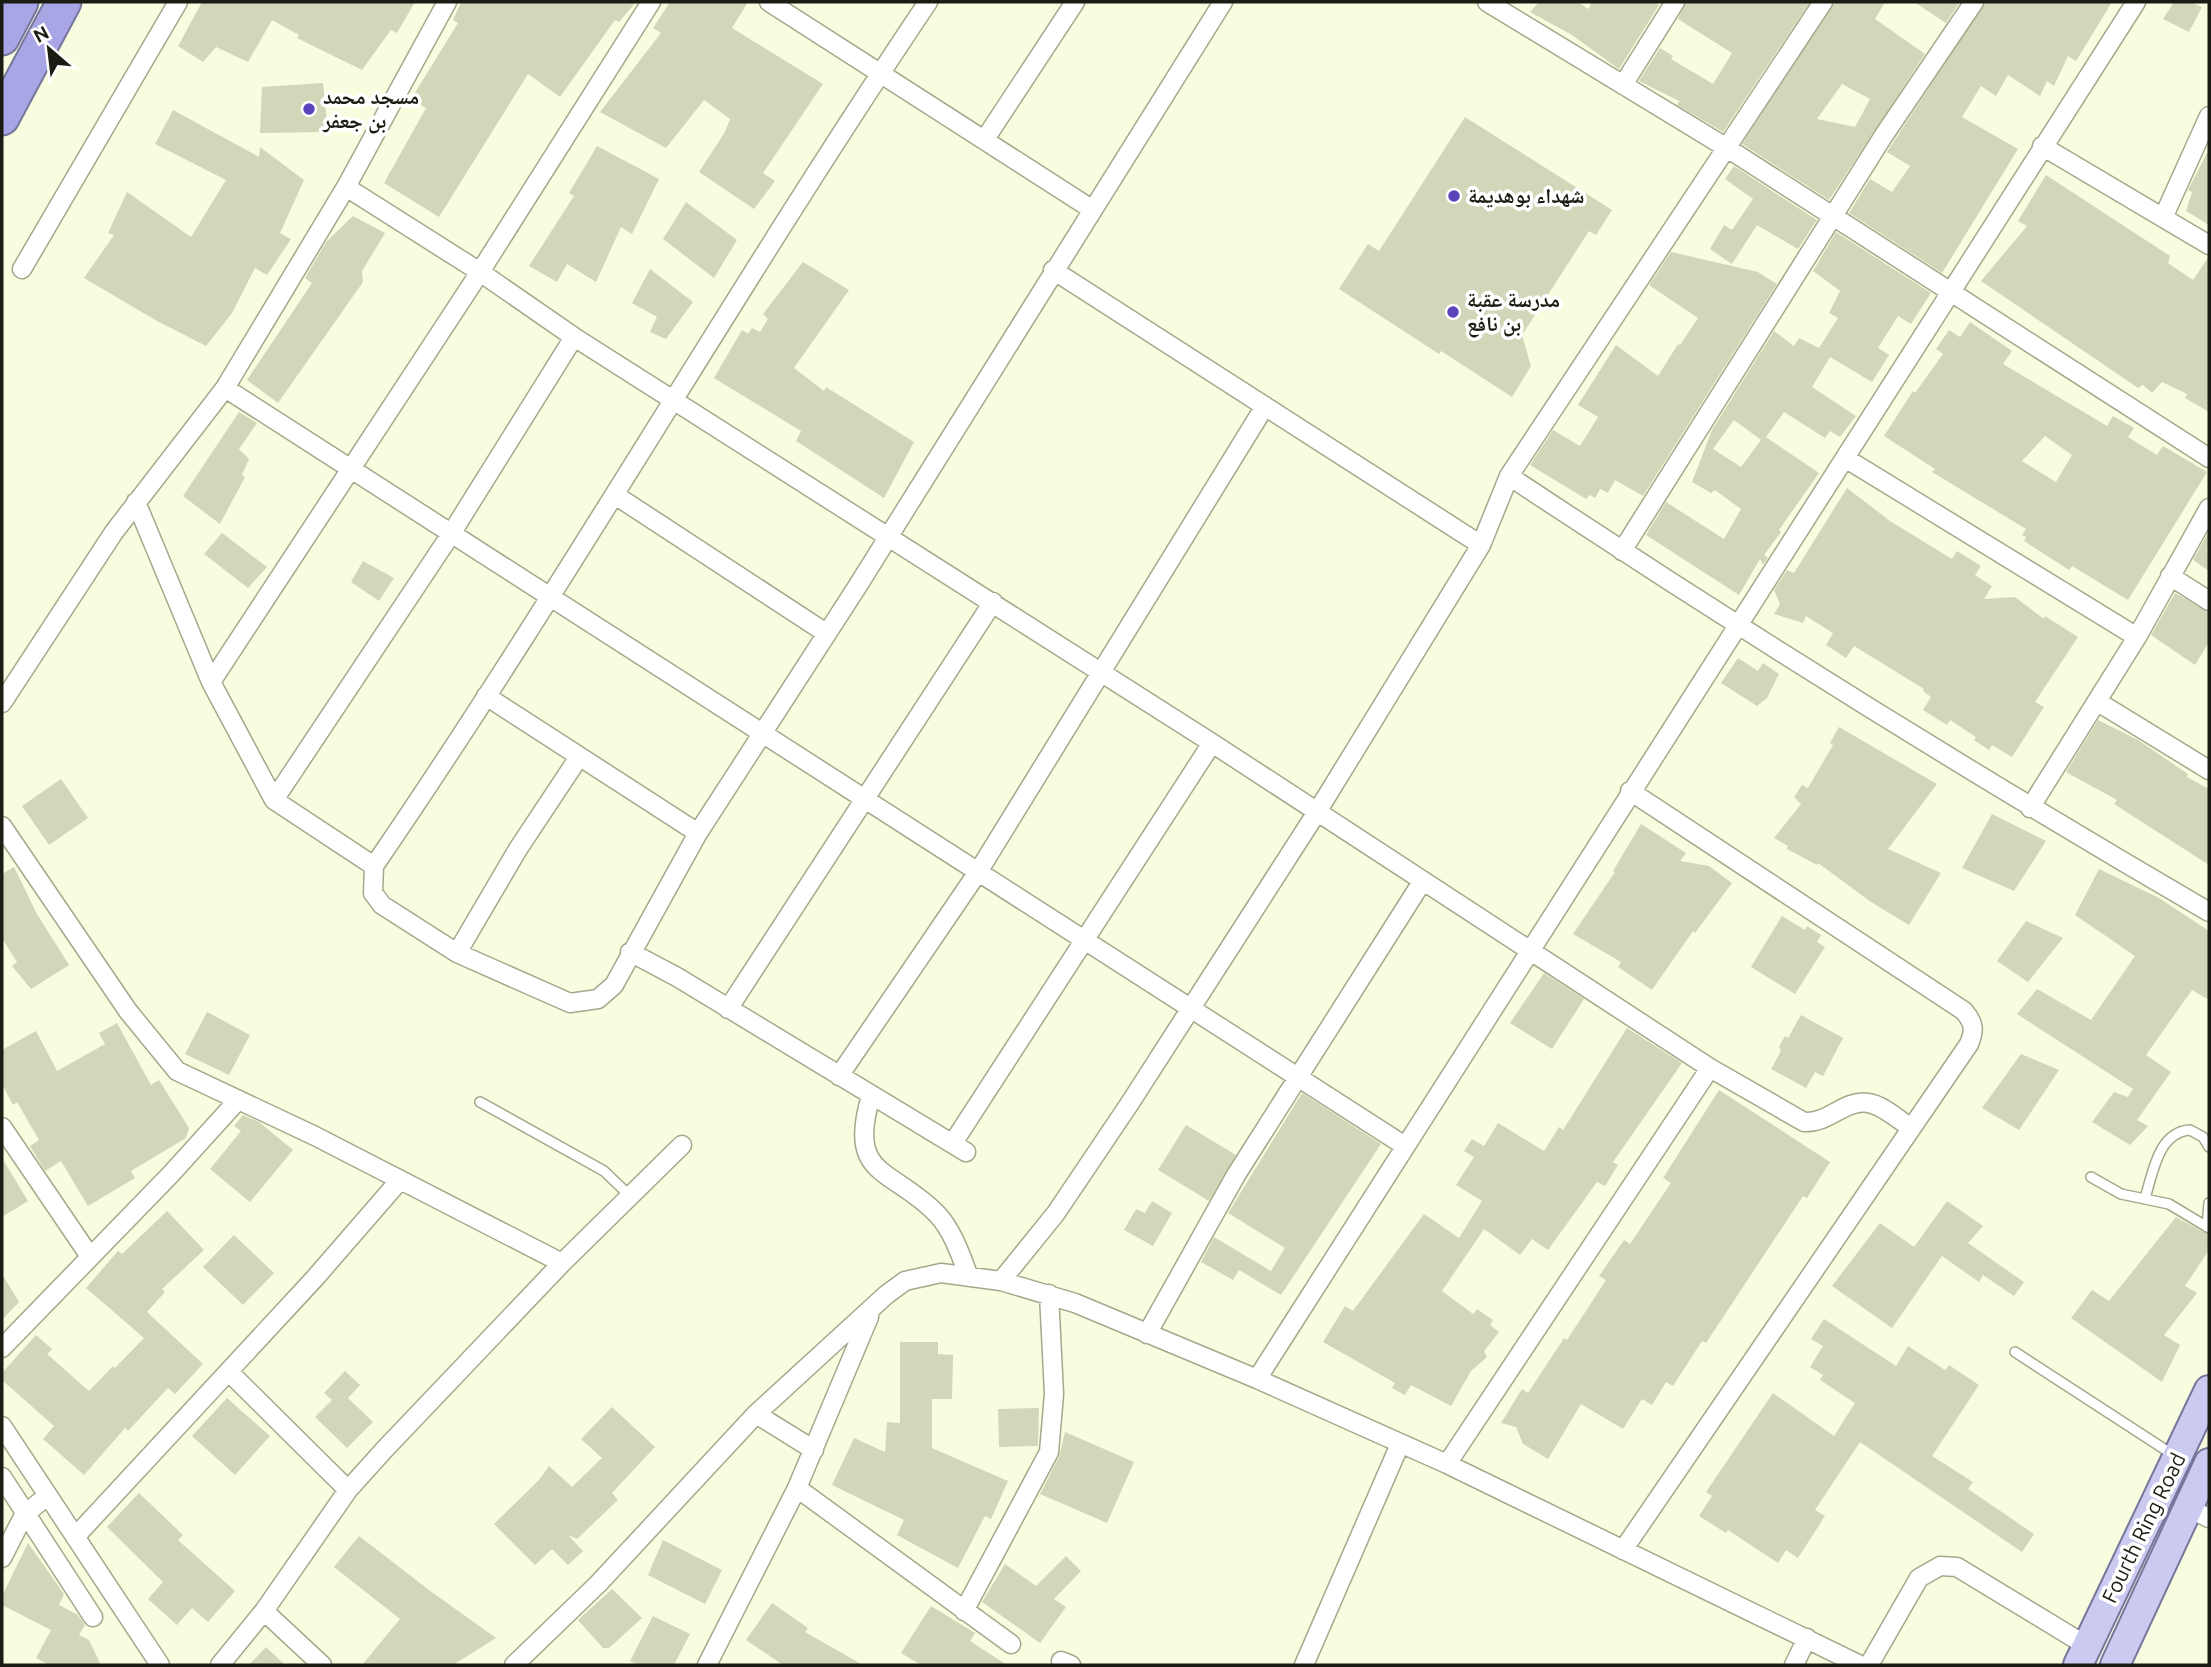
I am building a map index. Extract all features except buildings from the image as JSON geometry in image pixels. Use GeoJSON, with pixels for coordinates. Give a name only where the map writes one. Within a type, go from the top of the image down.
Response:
{"type":"FeatureCollection","features":[{"type":"Feature","properties":{"kind":"highway"},"geometry":{"type":"LineString","coordinates":[[2,38],[20,2]]}},
{"type":"Feature","properties":{"kind":"highway"},"geometry":{"type":"LineString","coordinates":[[2,118],[64,2]]}},
{"type":"Feature","properties":{"kind":"main road","name":"Fourth Ring Road"},"geometry":{"type":"LineString","coordinates":[[2082,1656],[2209,1390]]}},
{"type":"Feature","properties":{"kind":"main road","name":"Fourth Ring Road"},"geometry":{"type":"LineString","coordinates":[[2115,1665],[2198,1513],[2209,1463]]}},
{"type":"Feature","properties":{"kind":"street"},"geometry":{"type":"LineString","coordinates":[[22,269],[178,2]]}},
{"type":"Feature","properties":{"kind":"street"},"geometry":{"type":"LineString","coordinates":[[2,703],[136,502],[225,388],[346,187],[447,2]]}},
{"type":"Feature","properties":{"kind":"street"},"geometry":{"type":"LineString","coordinates":[[211,682],[480,272],[580,108],[651,2]]}},
{"type":"Feature","properties":{"kind":"street"},"geometry":{"type":"LineString","coordinates":[[769,2],[791,8],[880,74],[1093,210]]}},
{"type":"Feature","properties":{"kind":"street"},"geometry":{"type":"LineString","coordinates":[[928,2],[673,398],[551,599],[374,866],[373,893],[382,905],[457,953],[570,1003],[598,999],[614,985],[698,833],[888,537],[1223,2]]}},
{"type":"Feature","properties":{"kind":"street"},"geometry":{"type":"LineString","coordinates":[[985,139],[1075,2]]}},
{"type":"Feature","properties":{"kind":"street"},"geometry":{"type":"LineString","coordinates":[[1487,2],[1515,9],[1623,85],[1727,148],[2209,458]]}},
{"type":"Feature","properties":{"kind":"street"},"geometry":{"type":"LineString","coordinates":[[1623,85],[1675,2]]}},
{"type":"Feature","properties":{"kind":"street"},"geometry":{"type":"LineString","coordinates":[[1001,1281],[1056,1213],[1317,812],[1481,545],[1509,476],[1823,2]]}},
{"type":"Feature","properties":{"kind":"street"},"geometry":{"type":"LineString","coordinates":[[1622,551],[1833,216],[1974,2]]}},
{"type":"Feature","properties":{"kind":"street"},"geometry":{"type":"LineString","coordinates":[[1257,1379],[1737,622],[2136,2]]}},
{"type":"Feature","properties":{"kind":"street"},"geometry":{"type":"LineString","coordinates":[[2163,218],[2209,116]]}},
{"type":"Feature","properties":{"kind":"street"},"geometry":{"type":"LineString","coordinates":[[2042,146],[2209,246]]}},
{"type":"Feature","properties":{"kind":"street"},"geometry":{"type":"LineString","coordinates":[[346,187],[480,272],[574,337],[1212,743],[1710,1068],[1804,1122],[1815,1123],[1853,1104],[1867,1102],[1912,1128]]}},
{"type":"Feature","properties":{"kind":"street"},"geometry":{"type":"LineString","coordinates":[[1053,270],[1481,545]]}},
{"type":"Feature","properties":{"kind":"street"},"geometry":{"type":"LineString","coordinates":[[274,800],[451,534],[574,337]]}},
{"type":"Feature","properties":{"kind":"street"},"geometry":{"type":"LineString","coordinates":[[225,388],[1083,942],[1405,1146]]}},
{"type":"Feature","properties":{"kind":"street"},"geometry":{"type":"LineString","coordinates":[[839,1076],[978,872],[1265,406]]}},
{"type":"Feature","properties":{"kind":"street"},"geometry":{"type":"LineString","coordinates":[[1845,458],[2137,637]]}},
{"type":"Feature","properties":{"kind":"street"},"geometry":{"type":"LineString","coordinates":[[1509,476],[1622,551],[2030,808],[2209,912]]}},
{"type":"Feature","properties":{"kind":"street"},"geometry":{"type":"LineString","coordinates":[[615,495],[826,633]]}},
{"type":"Feature","properties":{"kind":"street"},"geometry":{"type":"LineString","coordinates":[[136,502],[211,682],[274,800],[374,866]]}},
{"type":"Feature","properties":{"kind":"street"},"geometry":{"type":"LineString","coordinates":[[2030,808],[2137,637],[2209,508]]}},
{"type":"Feature","properties":{"kind":"street"},"geometry":{"type":"LineString","coordinates":[[2170,576],[2209,601]]}},
{"type":"Feature","properties":{"kind":"street"},"geometry":{"type":"LineString","coordinates":[[728,1009],[993,602]]}},
{"type":"Feature","properties":{"kind":"street"},"geometry":{"type":"LineString","coordinates":[[485,696],[698,833]]}},
{"type":"Feature","properties":{"kind":"street"},"geometry":{"type":"LineString","coordinates":[[2098,702],[2209,770]]}},
{"type":"Feature","properties":{"kind":"street"},"geometry":{"type":"LineString","coordinates":[[630,952],[960,1148],[1083,942],[1212,743]]}},
{"type":"Feature","properties":{"kind":"street"},"geometry":{"type":"LineString","coordinates":[[457,953],[518,849],[579,757]]}},
{"type":"Feature","properties":{"kind":"street"},"geometry":{"type":"LineString","coordinates":[[1623,1549],[1912,1128],[1974,1033],[1973,1022],[1964,1011],[1630,791]]}},
{"type":"Feature","properties":{"kind":"street"},"geometry":{"type":"LineString","coordinates":[[2,826],[151,1042],[177,1071],[562,1263]]}},
{"type":"Feature","properties":{"kind":"street"},"geometry":{"type":"LineString","coordinates":[[1147,1334],[1236,1175],[1422,882]]}},
{"type":"Feature","properties":{"kind":"street"},"geometry":{"type":"LineString","coordinates":[[1447,1465],[1710,1068]]}},
{"type":"Feature","properties":{"kind":"street"},"geometry":{"type":"LineString","coordinates":[[871,1096],[863,1120],[864,1146],[871,1164],[937,1214],[953,1237],[969,1277]]}},
{"type":"Feature","properties":{"kind":"street"},"geometry":{"type":"LineString","coordinates":[[2,1348],[89,1255],[171,1174],[238,1100]]}},
{"type":"Feature","properties":{"kind":"street"},"geometry":{"type":"LineString","coordinates":[[2,1127],[89,1255]]}},
{"type":"Feature","properties":{"kind":"street"},"geometry":{"type":"LineString","coordinates":[[220,1665],[264,1611],[348,1490],[562,1263],[682,1145]]}},
{"type":"Feature","properties":{"kind":"street"},"geometry":{"type":"LineString","coordinates":[[75,1537],[315,1278],[400,1180]]}},
{"type":"Feature","properties":{"kind":"street"},"geometry":{"type":"LineString","coordinates":[[514,1665],[598,1584],[756,1414],[895,1288],[919,1276],[941,1273],[1001,1281],[1049,1294],[1257,1379],[1447,1465],[1860,1665]]}},
{"type":"Feature","properties":{"kind":"street"},"geometry":{"type":"LineString","coordinates":[[964,1611],[1049,1452],[1054,1394],[1049,1294]]}},
{"type":"Feature","properties":{"kind":"street"},"geometry":{"type":"LineString","coordinates":[[707,1665],[797,1488],[872,1310]]}},
{"type":"Feature","properties":{"kind":"street"},"geometry":{"type":"LineString","coordinates":[[229,1372],[348,1490]]}},
{"type":"Feature","properties":{"kind":"street"},"geometry":{"type":"LineString","coordinates":[[756,1414],[814,1450]]}},
{"type":"Feature","properties":{"kind":"street"},"geometry":{"type":"LineString","coordinates":[[2,1426],[160,1665]]}},
{"type":"Feature","properties":{"kind":"street"},"geometry":{"type":"LineString","coordinates":[[1304,1665],[1400,1444]]}},
{"type":"Feature","properties":{"kind":"street"},"geometry":{"type":"LineString","coordinates":[[2,1478],[93,1617]]}},
{"type":"Feature","properties":{"kind":"street"},"geometry":{"type":"LineString","coordinates":[[797,1488],[1011,1644]]}},
{"type":"Feature","properties":{"kind":"street"},"geometry":{"type":"LineString","coordinates":[[2,1558],[24,1515],[47,1496]]}},
{"type":"Feature","properties":{"kind":"street"},"geometry":{"type":"LineString","coordinates":[[1869,1665],[1919,1578],[1940,1566],[1957,1567],[2082,1656]]}},
{"type":"Feature","properties":{"kind":"street"},"geometry":{"type":"LineString","coordinates":[[264,1611],[322,1665]]}},
{"type":"Feature","properties":{"kind":"street"},"geometry":{"type":"LineString","coordinates":[[1794,1665],[1807,1638]]}},
{"type":"Feature","properties":{"kind":"lane"},"geometry":{"type":"LineString","coordinates":[[480,1102],[604,1171],[629,1196]]}},
{"type":"Feature","properties":{"kind":"lane"},"geometry":{"type":"LineString","coordinates":[[2145,1198],[2161,1149],[2169,1137],[2190,1130],[2203,1137],[2209,1147]]}},
{"type":"Feature","properties":{"kind":"lane"},"geometry":{"type":"LineString","coordinates":[[2091,1177],[2120,1194],[2169,1204],[2208,1228],[2209,1203]]}},
{"type":"Feature","properties":{"kind":"lane"},"geometry":{"type":"LineString","coordinates":[[2015,1352],[2177,1457]]}},
{"type":"Feature","properties":{"kind":"place","name":"مسجد محمد بن جعفر"},"geometry":{"type":"Point","coordinates":[309,109]}},
{"type":"Feature","properties":{"kind":"place","name":"شهداء بوهديمة"},"geometry":{"type":"Point","coordinates":[1454,196]}},
{"type":"Feature","properties":{"kind":"place","name":"مدرسة عقبة بن نافع"},"geometry":{"type":"Point","coordinates":[1453,312]}}]}
